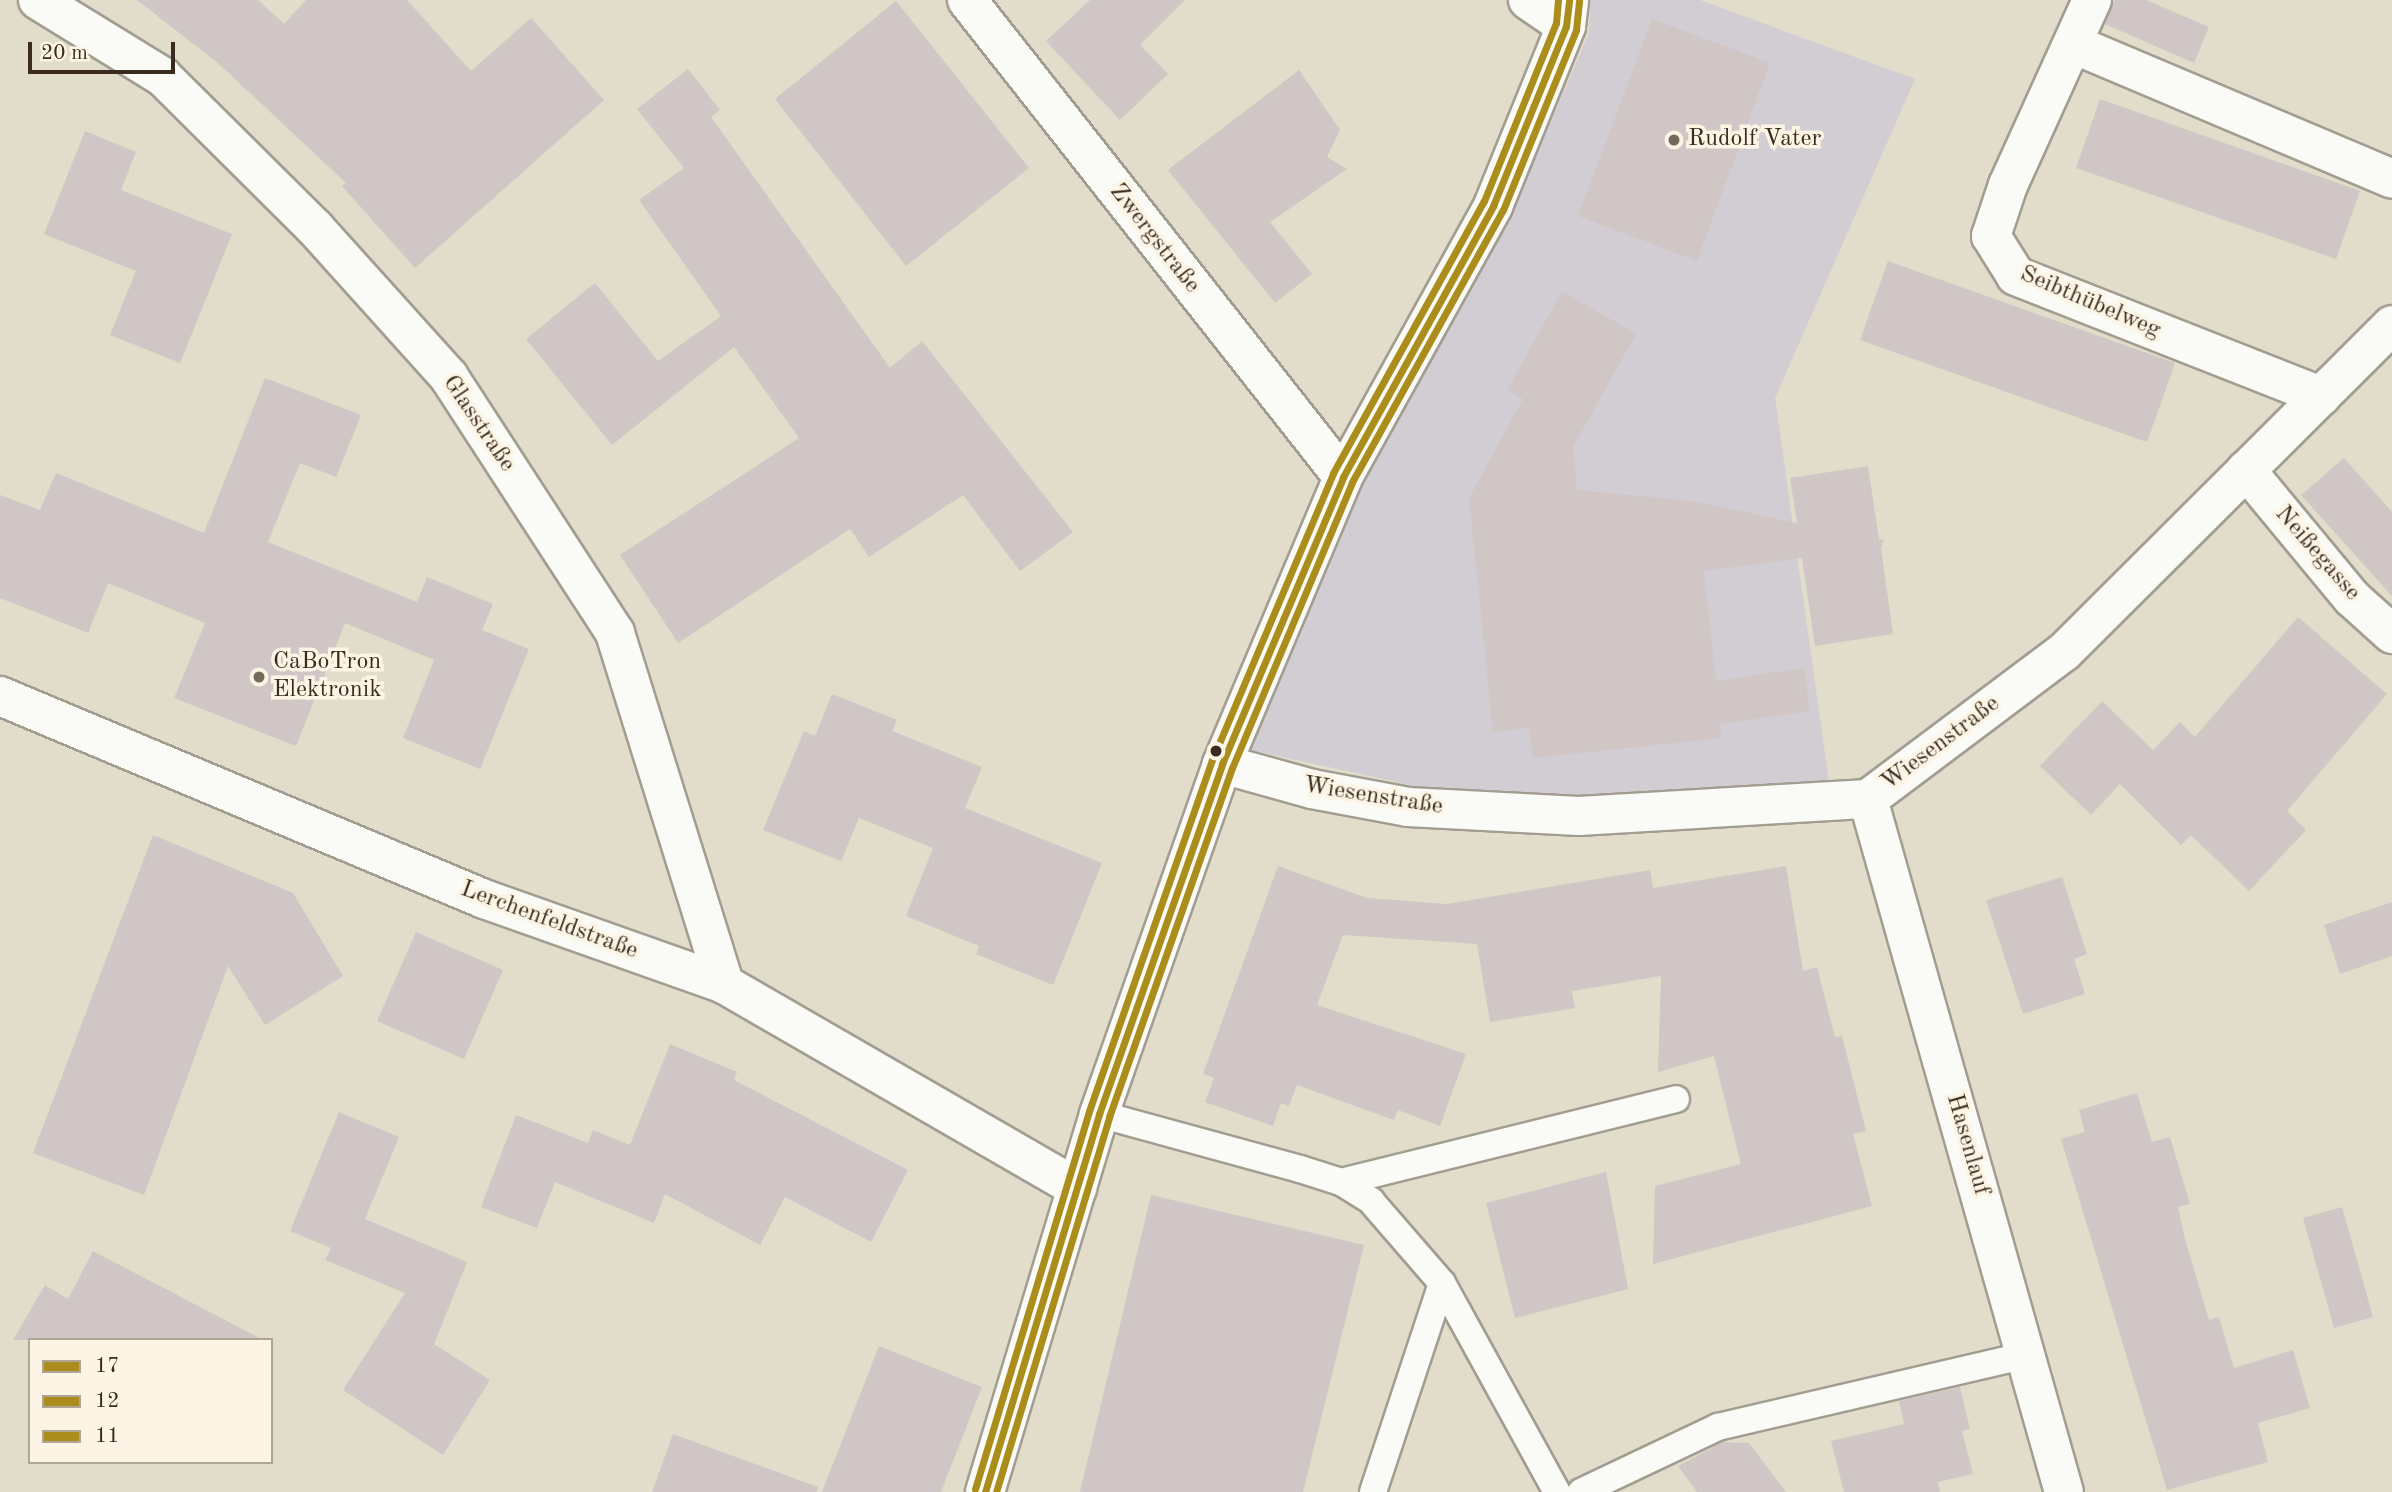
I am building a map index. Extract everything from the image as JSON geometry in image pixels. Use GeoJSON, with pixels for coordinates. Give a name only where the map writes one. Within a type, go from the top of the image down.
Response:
{"type":"FeatureCollection","features":[{"type":"Feature","properties":{"kind":"street","name":"Glasstraße"},"geometry":{"type":"LineString","coordinates":[[38,0],[163,77],[315,228],[449,377],[615,633],[724,984]]}},
{"type":"Feature","properties":{"kind":"street","name":"Zwergstraße"},"geometry":{"type":"LineString","coordinates":[[967,0],[1343,477]]}},
{"type":"Feature","properties":{"kind":"street"},"geometry":{"type":"LineString","coordinates":[[985,1492],[1099,1114],[1222,764],[1343,477],[1493,206],[1568,13],[1528,0]]}},
{"type":"Feature","properties":{"kind":"street","name":"Seibthübelweg"},"geometry":{"type":"LineString","coordinates":[[2092,0],[2008,185],[1991,236],[2016,276],[2321,396]]}},
{"type":"Feature","properties":{"kind":"street"},"geometry":{"type":"LineString","coordinates":[[2073,44],[2392,179]]}},
{"type":"Feature","properties":{"kind":"street","name":"Wiesenstraße"},"geometry":{"type":"LineString","coordinates":[[1222,764],[1312,789],[1408,807],[1579,816],[1868,799],[2064,652],[2392,325]]}},
{"type":"Feature","properties":{"kind":"street","name":"Neißegasse"},"geometry":{"type":"LineString","coordinates":[[2246,470],[2352,598],[2392,634]]}},
{"type":"Feature","properties":{"kind":"street","name":"Lerchenfeldstraße"},"geometry":{"type":"LineString","coordinates":[[0,696],[484,899],[724,984],[1077,1188]]}},
{"type":"Feature","properties":{"kind":"street","name":"Hasenlauf"},"geometry":{"type":"LineString","coordinates":[[1868,799],[2064,1492]]}},
{"type":"Feature","properties":{"kind":"lane"},"geometry":{"type":"LineString","coordinates":[[1341,1182],[1676,1099]]}},
{"type":"Feature","properties":{"kind":"lane"},"geometry":{"type":"LineString","coordinates":[[1099,1114],[1341,1182],[1371,1201],[1442,1283],[1557,1492]]}},
{"type":"Feature","properties":{"kind":"lane"},"geometry":{"type":"LineString","coordinates":[[1373,1492],[1442,1283]]}},
{"type":"Feature","properties":{"kind":"lane"},"geometry":{"type":"LineString","coordinates":[[1581,1492],[1718,1427],[2027,1355]]}},
{"type":"Feature","properties":{"kind":"shaded area"},"geometry":{"type":"Polygon","coordinates":[[[1590,0],[1700,0],[1915,79],[1775,398],[1829,782],[1501,805],[1251,750],[1363,485],[1514,206],[1589,33],[1590,0]]]}},
{"type":"Feature","properties":{"kind":"building"},"geometry":{"type":"Polygon","coordinates":[[[137,0],[258,0],[284,24],[306,0],[407,0],[471,71],[531,18],[604,100],[415,268],[342,186],[346,183],[219,64],[137,0]]]}},
{"type":"Feature","properties":{"kind":"building"},"geometry":{"type":"Polygon","coordinates":[[[1090,0],[1185,0],[1140,45],[1168,74],[1120,120],[1046,41],[1090,0]]]}},
{"type":"Feature","properties":{"kind":"building"},"geometry":{"type":"Polygon","coordinates":[[[2114,0],[2146,0],[2209,27],[2194,63],[2105,24],[2114,0]]]}},
{"type":"Feature","properties":{"kind":"building"},"geometry":{"type":"Polygon","coordinates":[[[896,1],[1029,168],[906,266],[775,99],[896,1]]]}},
{"type":"Feature","properties":{"kind":"building","name":"Rudolf Vater"},"geometry":{"type":"Polygon","coordinates":[[[1652,19],[1770,63],[1697,261],[1578,216],[1652,19]]]}},
{"type":"Feature","properties":{"kind":"building"},"geometry":{"type":"Polygon","coordinates":[[[688,69],[720,110],[711,117],[890,368],[922,341],[1073,532],[1020,571],[963,495],[869,557],[850,529],[678,643],[620,555],[799,438],[734,347],[612,445],[526,339],[595,283],[658,361],[721,316],[639,200],[684,168],[637,109],[688,69]]]}},
{"type":"Feature","properties":{"kind":"building"},"geometry":{"type":"Polygon","coordinates":[[[1299,70],[1340,130],[1327,157],[1347,169],[1270,222],[1312,274],[1275,303],[1168,170],[1299,70]]]}},
{"type":"Feature","properties":{"kind":"building"},"geometry":{"type":"Polygon","coordinates":[[[2100,99],[2360,191],[2336,259],[2076,168],[2100,99]]]}},
{"type":"Feature","properties":{"kind":"building"},"geometry":{"type":"Polygon","coordinates":[[[85,131],[136,152],[121,190],[232,234],[180,363],[110,335],[136,271],[44,234],[85,131]]]}},
{"type":"Feature","properties":{"kind":"building"},"geometry":{"type":"Polygon","coordinates":[[[1888,261],[2175,363],[2147,442],[1860,340],[1888,261]]]}},
{"type":"Feature","properties":{"kind":"building"},"geometry":{"type":"Polygon","coordinates":[[[1562,291],[1636,334],[1573,447],[1577,490],[1698,502],[1797,523],[1790,478],[1868,466],[1879,539],[1884,540],[1881,548],[1893,634],[1815,646],[1802,558],[1704,571],[1716,681],[1804,668],[1810,711],[1720,724],[1722,738],[1533,758],[1529,728],[1493,732],[1469,498],[1523,399],[1507,390],[1562,291]]]}},
{"type":"Feature","properties":{"kind":"building"},"geometry":{"type":"Polygon","coordinates":[[[265,378],[361,415],[336,477],[300,463],[268,542],[417,602],[427,577],[493,604],[482,630],[529,649],[480,769],[403,738],[434,660],[345,623],[296,746],[174,698],[205,623],[108,583],[88,633],[0,598],[0,495],[40,510],[56,473],[204,533],[265,378]]]}},
{"type":"Feature","properties":{"kind":"building"},"geometry":{"type":"Polygon","coordinates":[[[2344,458],[2392,512],[2392,596],[2301,495],[2344,458]]]}},
{"type":"Feature","properties":{"kind":"building"},"geometry":{"type":"Polygon","coordinates":[[[2298,617],[2387,694],[2287,811],[2306,830],[2249,891],[2191,835],[2181,845],[2120,784],[2091,815],[2040,766],[2102,701],[2153,750],[2180,722],[2195,737],[2298,617]]]}},
{"type":"Feature","properties":{"kind":"building"},"geometry":{"type":"Polygon","coordinates":[[[832,694],[897,720],[892,731],[982,767],[965,808],[1102,863],[1053,985],[976,954],[979,946],[906,916],[933,848],[859,818],[841,861],[763,830],[804,731],[815,736],[832,694]]]}},
{"type":"Feature","properties":{"kind":"building"},"geometry":{"type":"Polygon","coordinates":[[[153,835],[293,893],[343,976],[265,1025],[228,966],[144,1195],[33,1153],[153,835]]]}},
{"type":"Feature","properties":{"kind":"building"},"geometry":{"type":"Polygon","coordinates":[[[1278,866],[1367,898],[1447,904],[1650,870],[1653,888],[1786,866],[1803,971],[1817,967],[1835,1037],[1842,1036],[1866,1131],[1853,1134],[1872,1206],[1653,1264],[1655,1186],[1741,1164],[1714,1056],[1658,1072],[1661,976],[1572,991],[1575,1008],[1490,1022],[1477,944],[1343,935],[1317,1005],[1466,1054],[1440,1126],[1398,1110],[1394,1120],[1297,1085],[1289,1106],[1281,1103],[1273,1126],[1205,1102],[1214,1078],[1203,1074],[1278,866]]]}},
{"type":"Feature","properties":{"kind":"building"},"geometry":{"type":"Polygon","coordinates":[[[2062,877],[2087,954],[2074,959],[2085,994],[2023,1014],[1986,900],[2062,877]]]}},
{"type":"Feature","properties":{"kind":"building"},"geometry":{"type":"Polygon","coordinates":[[[2392,902],[2392,956],[2340,974],[2324,925],[2392,902]]]}},
{"type":"Feature","properties":{"kind":"building"},"geometry":{"type":"Polygon","coordinates":[[[416,932],[503,970],[464,1059],[377,1021],[416,932]]]}},
{"type":"Feature","properties":{"kind":"building"},"geometry":{"type":"Polygon","coordinates":[[[670,1044],[737,1072],[734,1080],[908,1170],[871,1242],[785,1197],[760,1245],[665,1194],[654,1223],[555,1182],[537,1228],[481,1207],[516,1115],[588,1143],[593,1130],[630,1145],[670,1044]]]}},
{"type":"Feature","properties":{"kind":"building"},"geometry":{"type":"Polygon","coordinates":[[[2137,1093],[2152,1142],[2170,1137],[2190,1204],[2178,1207],[2185,1239],[2209,1320],[2219,1317],[2234,1368],[2293,1350],[2310,1408],[2258,1423],[2268,1462],[2167,1490],[2061,1139],[2085,1132],[2079,1110],[2137,1093]]]}},
{"type":"Feature","properties":{"kind":"building"},"geometry":{"type":"Polygon","coordinates":[[[339,1112],[399,1137],[365,1219],[467,1262],[434,1344],[490,1380],[443,1455],[343,1390],[405,1293],[325,1260],[331,1248],[290,1231],[339,1112]]]}},
{"type":"Feature","properties":{"kind":"building"},"geometry":{"type":"Polygon","coordinates":[[[1606,1172],[1628,1289],[1515,1318],[1486,1203],[1606,1172]]]}},
{"type":"Feature","properties":{"kind":"building"},"geometry":{"type":"Polygon","coordinates":[[[1151,1195],[1364,1245],[1303,1492],[1080,1492],[1151,1195]]]}},
{"type":"Feature","properties":{"kind":"building"},"geometry":{"type":"Polygon","coordinates":[[[2342,1207],[2373,1317],[2334,1328],[2303,1218],[2342,1207]]]}},
{"type":"Feature","properties":{"kind":"building"},"geometry":{"type":"Polygon","coordinates":[[[93,1251],[259,1338],[13,1340],[45,1285],[68,1299],[93,1251]]]}},
{"type":"Feature","properties":{"kind":"building"},"geometry":{"type":"Polygon","coordinates":[[[879,1346],[982,1387],[941,1492],[822,1492],[879,1346]]]}},
{"type":"Feature","properties":{"kind":"building"},"geometry":{"type":"Polygon","coordinates":[[[1960,1387],[1970,1429],[1962,1431],[1973,1474],[1938,1482],[1940,1492],[1844,1492],[1831,1441],[1904,1424],[1899,1401],[1960,1387]]]}},
{"type":"Feature","properties":{"kind":"building"},"geometry":{"type":"Polygon","coordinates":[[[673,1434],[818,1487],[817,1492],[652,1492],[673,1434]]]}},
{"type":"Feature","properties":{"kind":"building"},"geometry":{"type":"Polygon","coordinates":[[[1723,1442],[1749,1443],[1786,1492],[1697,1492],[1678,1466],[1723,1442]]]}},
{"type":"Feature","properties":{"kind":"transit line","name":"11"},"geometry":{"type":"LineString","coordinates":[[975,1489],[1089,1111],[1212,760],[1333,473],[1484,201],[1556,23],[1558,0]]}},
{"type":"Feature","properties":{"kind":"transit line","name":"17"},"geometry":{"type":"LineString","coordinates":[[985,1492],[1099,1114],[1222,764],[1343,477],[1493,206],[1566,26],[1569,0]]}},
{"type":"Feature","properties":{"kind":"transit line","name":"12"},"geometry":{"type":"LineString","coordinates":[[996,1492],[1109,1117],[1232,768],[1352,482],[1503,210],[1576,30],[1579,1]]}},
{"type":"Feature","properties":{"kind":"place","name":"Rudolf Vater"},"geometry":{"type":"Point","coordinates":[1674,140]}},
{"type":"Feature","properties":{"kind":"place","name":"CaBoTron Elektronik"},"geometry":{"type":"Point","coordinates":[259,677]}}]}
